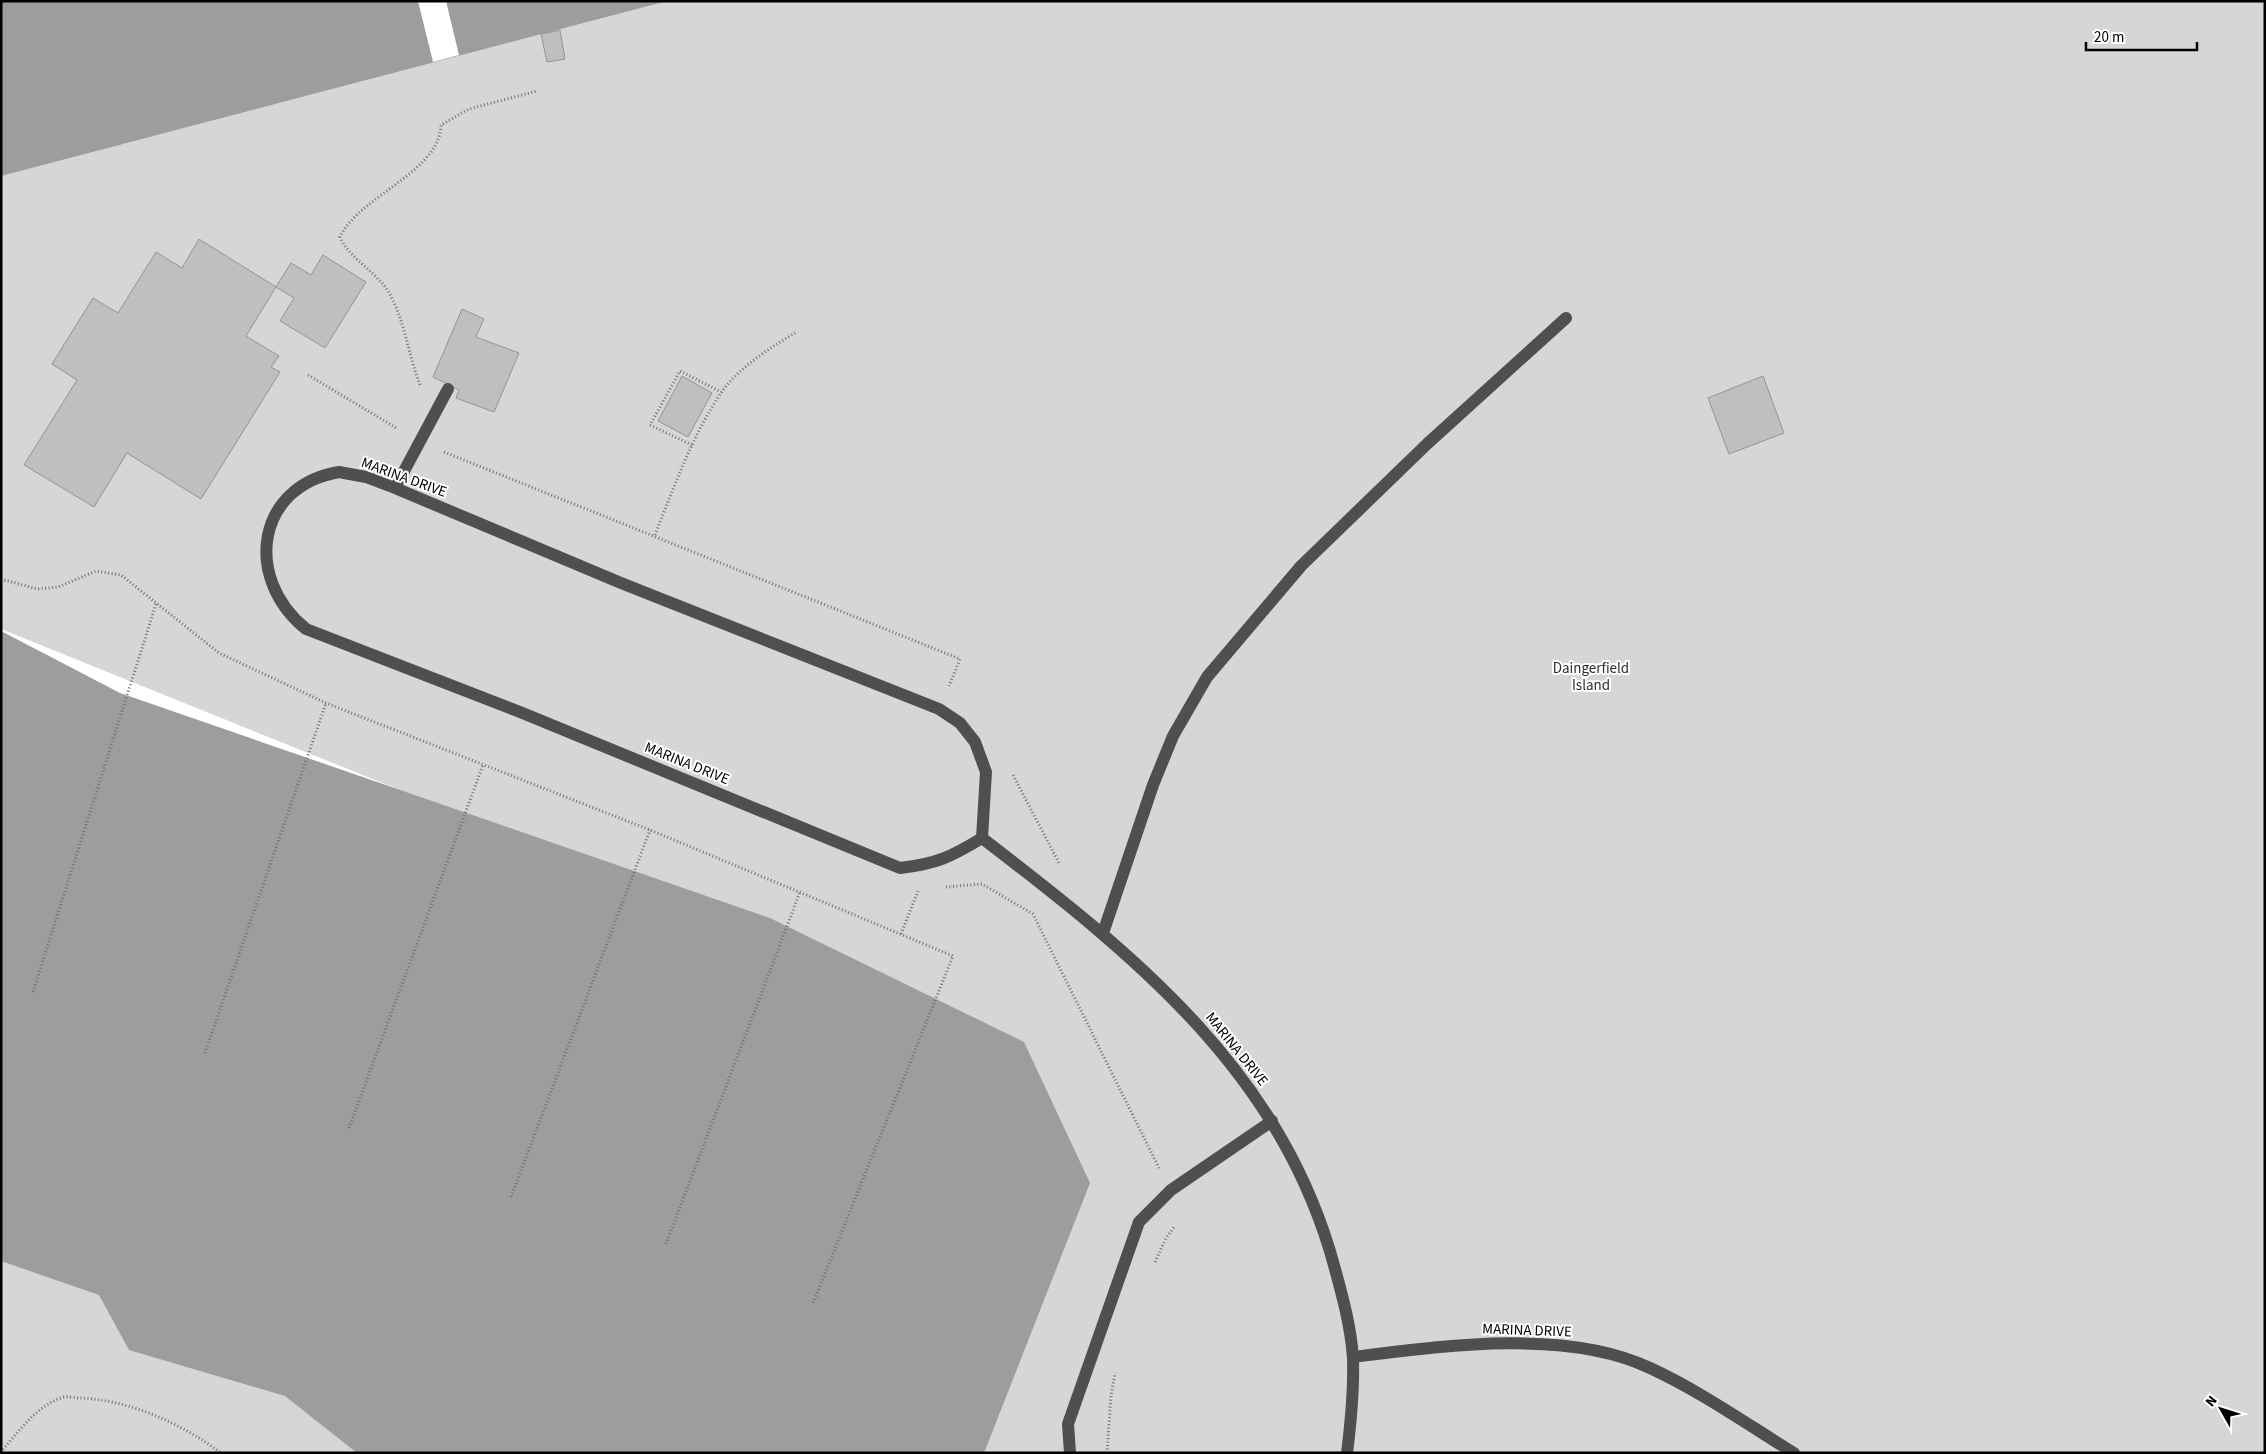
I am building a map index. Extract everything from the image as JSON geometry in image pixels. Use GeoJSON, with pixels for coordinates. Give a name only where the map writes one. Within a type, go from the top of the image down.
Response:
{"type":"FeatureCollection","features":[{"type":"Feature","properties":{"kind":"street"},"geometry":{"type":"LineString","coordinates":[[1103,933],[1153,785],[1173,736],[1207,677],[1301,566],[1426,444],[1566,318]]}},
{"type":"Feature","properties":{"kind":"street"},"geometry":{"type":"LineString","coordinates":[[395,488],[448,389]]}},
{"type":"Feature","properties":{"kind":"street","name":"MARINA DRIVE"},"geometry":{"type":"LineString","coordinates":[[339,472],[366,477],[621,583],[939,709],[960,722],[975,742],[986,772],[982,838],[945,859],[928,865],[900,868],[520,712],[306,629],[292,618],[280,602],[270,582],[264,551],[273,521],[287,499],[302,485],[321,475],[339,472]]}},
{"type":"Feature","properties":{"kind":"street","name":"MARINA DRIVE"},"geometry":{"type":"LineString","coordinates":[[982,838],[1103,933],[1195,1021],[1230,1062],[1272,1121],[1301,1172],[1325,1234],[1349,1322],[1353,1357],[1353,1387],[1348,1453]]}},
{"type":"Feature","properties":{"kind":"street"},"geometry":{"type":"LineString","coordinates":[[1070,1453],[1068,1424],[1139,1222],[1171,1190],[1272,1121]]}},
{"type":"Feature","properties":{"kind":"street","name":"MARINA DRIVE"},"geometry":{"type":"LineString","coordinates":[[1353,1357],[1446,1346],[1512,1343],[1551,1345],[1604,1353],[1649,1367],[1794,1453]]}},
{"type":"Feature","properties":{"kind":"path"},"geometry":{"type":"LineString","coordinates":[[437,410],[425,398],[399,312],[387,290],[374,273],[344,246],[340,237],[354,217],[414,170],[441,137],[441,124],[469,109],[537,91]]}},
{"type":"Feature","properties":{"kind":"path"},"geometry":{"type":"LineString","coordinates":[[654,535],[692,445],[721,392],[773,345],[797,332]]}},
{"type":"Feature","properties":{"kind":"path"},"geometry":{"type":"LineString","coordinates":[[692,445],[650,425],[680,371],[721,392]]}},
{"type":"Feature","properties":{"kind":"path"},"geometry":{"type":"LineString","coordinates":[[308,375],[420,442],[960,659],[948,689]]}},
{"type":"Feature","properties":{"kind":"path"},"geometry":{"type":"LineString","coordinates":[[1,579],[37,590],[58,587],[96,571],[121,575],[219,653],[326,703],[650,830],[952,956],[813,1304]]}},
{"type":"Feature","properties":{"kind":"path"},"geometry":{"type":"LineString","coordinates":[[33,992],[156,604]]}},
{"type":"Feature","properties":{"kind":"path"},"geometry":{"type":"LineString","coordinates":[[205,1052],[326,703]]}},
{"type":"Feature","properties":{"kind":"path"},"geometry":{"type":"LineString","coordinates":[[350,1128],[483,765]]}},
{"type":"Feature","properties":{"kind":"path"},"geometry":{"type":"LineString","coordinates":[[1012,773],[1062,869]]}},
{"type":"Feature","properties":{"kind":"path"},"geometry":{"type":"LineString","coordinates":[[511,1197],[650,830]]}},
{"type":"Feature","properties":{"kind":"path"},"geometry":{"type":"LineString","coordinates":[[937,888],[982,884],[1033,914],[1160,1170]]}},
{"type":"Feature","properties":{"kind":"path"},"geometry":{"type":"LineString","coordinates":[[901,934],[919,889]]}},
{"type":"Feature","properties":{"kind":"path"},"geometry":{"type":"LineString","coordinates":[[666,1244],[800,892]]}},
{"type":"Feature","properties":{"kind":"path"},"geometry":{"type":"LineString","coordinates":[[1154,1263],[1166,1238],[1180,1218]]}},
{"type":"Feature","properties":{"kind":"path"},"geometry":{"type":"LineString","coordinates":[[1107,1453],[1111,1395],[1117,1365]]}},
{"type":"Feature","properties":{"kind":"path"},"geometry":{"type":"LineString","coordinates":[[1,1452],[44,1407],[65,1397],[97,1398],[147,1411],[209,1444],[220,1453]]}},
{"type":"Feature","properties":{"kind":"green space","name":"Daingerfield Island"},"geometry":{"type":"Polygon","coordinates":[[[427,1],[2265,1],[2265,1453],[879,1453],[1024,1042],[1,629],[1,120],[427,1]]]}},
{"type":"Feature","properties":{"kind":"green space"},"geometry":{"type":"Polygon","coordinates":[[[1,1201],[686,1453],[1,1453],[1,1201]]]}},
{"type":"Feature","properties":{"kind":"shaded area"},"geometry":{"type":"Polygon","coordinates":[[[1,1],[667,1],[1,176],[1,1]]]}},
{"type":"Feature","properties":{"kind":"shaded area"},"geometry":{"type":"Polygon","coordinates":[[[1,631],[120,693],[770,918],[1024,1042],[1090,1183],[984,1453],[357,1453],[285,1396],[129,1350],[99,1295],[1,1261],[1,631]]]}},
{"type":"Feature","properties":{"kind":"pier"},"geometry":{"type":"Polygon","coordinates":[[[418,1],[446,1],[459,55],[433,62],[418,1]]]}},
{"type":"Feature","properties":{"kind":"building"},"geometry":{"type":"Polygon","coordinates":[[[560,30],[565,59],[547,62],[541,34],[560,30]]]}},
{"type":"Feature","properties":{"kind":"building"},"geometry":{"type":"Polygon","coordinates":[[[199,239],[276,287],[246,336],[279,356],[271,367],[280,372],[201,499],[127,453],[94,507],[24,465],[77,380],[52,364],[93,298],[118,313],[156,252],[182,268],[199,239]]]}},
{"type":"Feature","properties":{"kind":"building"},"geometry":{"type":"Polygon","coordinates":[[[323,255],[366,282],[325,348],[280,321],[294,298],[276,287],[291,263],[311,275],[323,255]]]}},
{"type":"Feature","properties":{"kind":"building"},"geometry":{"type":"Polygon","coordinates":[[[462,309],[484,319],[476,337],[519,353],[494,412],[456,398],[459,390],[433,377],[462,309]]]}},
{"type":"Feature","properties":{"kind":"building"},"geometry":{"type":"Polygon","coordinates":[[[682,376],[712,393],[688,437],[658,421],[682,376]]]}},
{"type":"Feature","properties":{"kind":"building"},"geometry":{"type":"Polygon","coordinates":[[[1763,376],[1784,433],[1729,454],[1708,398],[1763,376]]]}}]}
